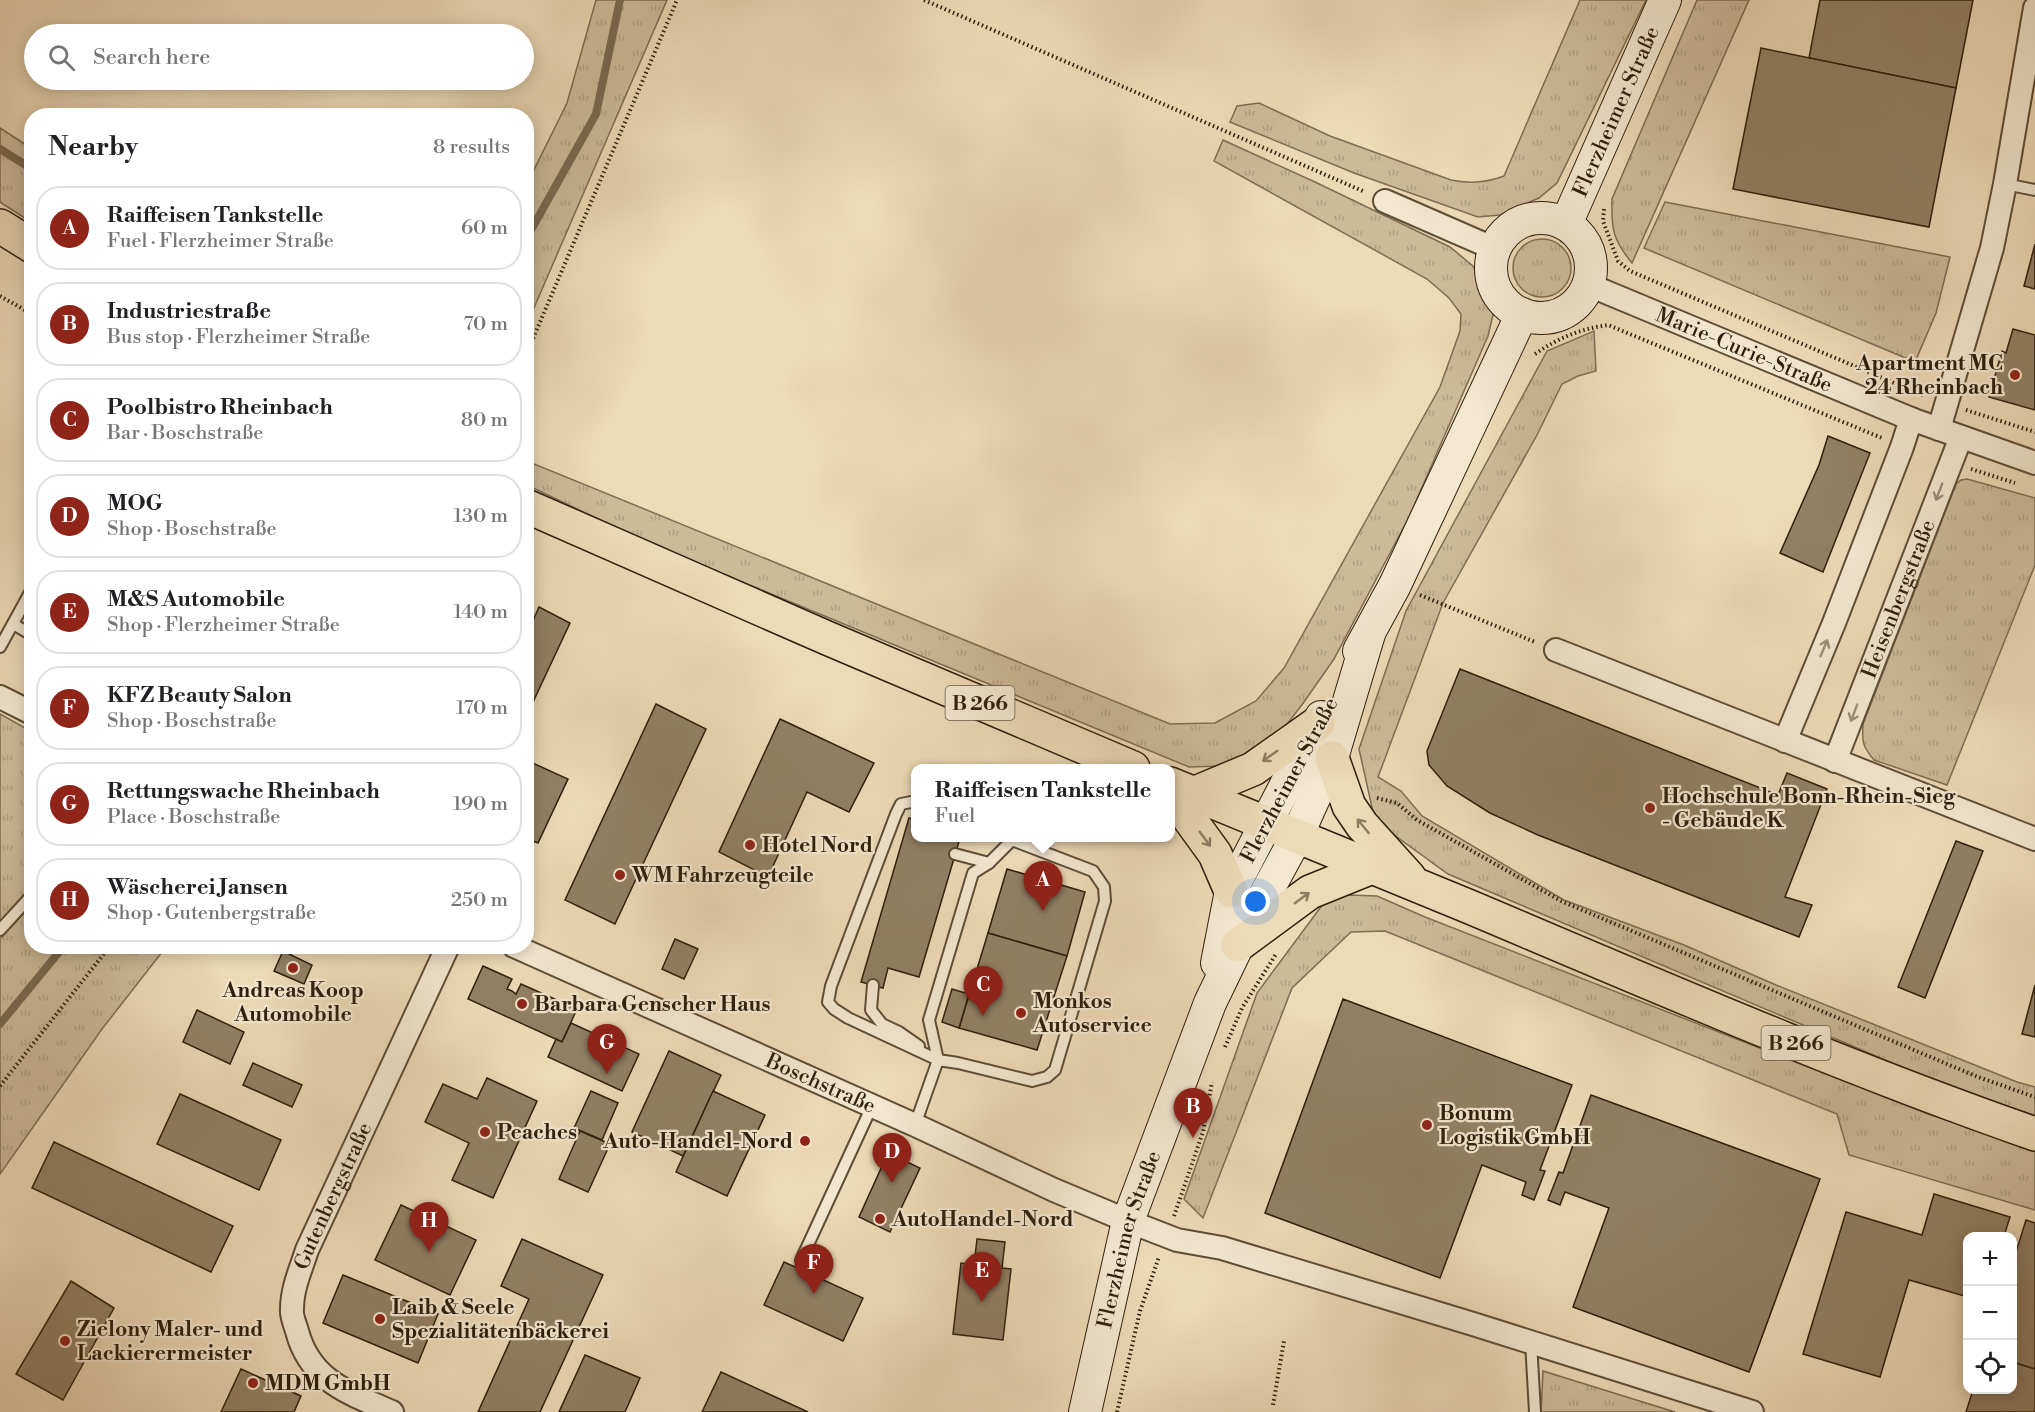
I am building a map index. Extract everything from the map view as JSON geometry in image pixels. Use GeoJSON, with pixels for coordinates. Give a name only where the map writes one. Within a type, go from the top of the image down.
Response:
{"type":"FeatureCollection","features":[{"type":"Feature","properties":{"kind":"main road","name":"Flerzheimer Straße"},"geometry":{"type":"LineString","coordinates":[[1566,224],[1665,0]]}},
{"type":"Feature","properties":{"kind":"main road","name":"Flerzheimer Straße"},"geometry":{"type":"LineString","coordinates":[[1495,249],[1504,235],[1517,224],[1533,219],[1550,219],[1566,224],[1579,235],[1588,250],[1592,267],[1589,285]]}},
{"type":"Feature","properties":{"kind":"main road"},"geometry":{"type":"LineString","coordinates":[[0,226],[24,241]]}},
{"type":"Feature","properties":{"kind":"main road"},"geometry":{"type":"LineString","coordinates":[[1495,249],[1491,264],[1492,280],[1498,294],[1509,306],[1522,314],[1538,318],[1554,316],[1569,310],[1581,298],[1589,285]]}},
{"type":"Feature","properties":{"kind":"main road","name":"Flerzheimer Straße"},"geometry":{"type":"LineString","coordinates":[[1210,1003],[1231,891],[1318,723],[1395,585],[1522,314]]}},
{"type":"Feature","properties":{"kind":"main road","name":"B 266"},"geometry":{"type":"LineString","coordinates":[[534,510],[827,638],[1124,764]]}},
{"type":"Feature","properties":{"kind":"main road","name":"Flerzheimer Straße"},"geometry":{"type":"LineString","coordinates":[[1085,1412],[1128,1221],[1210,1003],[1238,945],[1297,836],[1332,758],[1369,633]]}},
{"type":"Feature","properties":{"kind":"main road"},"geometry":{"type":"LineString","coordinates":[[1231,891],[1215,854],[1178,790],[1252,769],[1318,723]]}},
{"type":"Feature","properties":{"kind":"main road"},"geometry":{"type":"LineString","coordinates":[[1332,758],[1349,806],[1362,825],[1416,885]]}},
{"type":"Feature","properties":{"kind":"main road","name":"B 266"},"geometry":{"type":"LineString","coordinates":[[1178,790],[1265,822],[1658,987],[1934,1099],[2035,1134]]}},
{"type":"Feature","properties":{"kind":"main road"},"geometry":{"type":"LineString","coordinates":[[1238,945],[1310,892],[1372,867]]}},
{"type":"Feature","properties":{"kind":"street"},"geometry":{"type":"LineString","coordinates":[[1939,429],[1992,248],[2035,9]]}},
{"type":"Feature","properties":{"kind":"street"},"geometry":{"type":"LineString","coordinates":[[1385,201],[1495,249]]}},
{"type":"Feature","properties":{"kind":"street","name":"Marie-Curie-Straße"},"geometry":{"type":"LineString","coordinates":[[1589,285],[1911,419],[2035,463]]}},
{"type":"Feature","properties":{"kind":"street"},"geometry":{"type":"LineString","coordinates":[[1785,741],[1834,624],[1911,419]]}},
{"type":"Feature","properties":{"kind":"street","name":"Heisenbergstraße"},"geometry":{"type":"LineString","coordinates":[[1834,761],[1961,437]]}},
{"type":"Feature","properties":{"kind":"street"},"geometry":{"type":"LineString","coordinates":[[1556,650],[2035,839]]}},
{"type":"Feature","properties":{"kind":"street"},"geometry":{"type":"LineString","coordinates":[[0,697],[24,709]]}},
{"type":"Feature","properties":{"kind":"street","name":"Gutenbergstraße"},"geometry":{"type":"LineString","coordinates":[[392,1412],[339,1389],[310,1362],[300,1345],[291,1312],[293,1292],[308,1250],[444,954]]}},
{"type":"Feature","properties":{"kind":"street","name":"Boschstraße"},"geometry":{"type":"LineString","coordinates":[[532,954],[915,1125],[1054,1190],[1177,1240],[1222,1248],[1531,1342],[1746,1411]]}},
{"type":"Feature","properties":{"kind":"lane"},"geometry":{"type":"LineString","coordinates":[[2005,184],[2035,190]]}},
{"type":"Feature","properties":{"kind":"lane"},"geometry":{"type":"LineString","coordinates":[[0,648],[24,604]]}},
{"type":"Feature","properties":{"kind":"lane"},"geometry":{"type":"LineString","coordinates":[[13,624],[24,630]]}},
{"type":"Feature","properties":{"kind":"lane"},"geometry":{"type":"LineString","coordinates":[[911,802],[901,804],[896,814],[831,986],[828,1002],[834,1010],[848,1018],[938,1060],[1032,1081],[1047,1077],[1055,1070],[1105,901],[1104,887],[1093,871],[1017,842]]}},
{"type":"Feature","properties":{"kind":"lane"},"geometry":{"type":"LineString","coordinates":[[915,1125],[938,1060],[928,1020],[973,873],[988,863],[1006,842]]}},
{"type":"Feature","properties":{"kind":"lane"},"geometry":{"type":"LineString","coordinates":[[955,854],[988,863]]}},
{"type":"Feature","properties":{"kind":"lane"},"geometry":{"type":"LineString","coordinates":[[0,930],[24,904]]}},
{"type":"Feature","properties":{"kind":"lane"},"geometry":{"type":"LineString","coordinates":[[873,985],[871,1010],[882,1024],[899,1032],[938,1060]]}},
{"type":"Feature","properties":{"kind":"lane"},"geometry":{"type":"LineString","coordinates":[[801,1260],[872,1106]]}},
{"type":"Feature","properties":{"kind":"lane"},"geometry":{"type":"LineString","coordinates":[[1531,1342],[1535,1412]]}},
{"type":"Feature","properties":{"kind":"path"},"geometry":{"type":"LineString","coordinates":[[534,336],[677,0]]}},
{"type":"Feature","properties":{"kind":"path"},"geometry":{"type":"LineString","coordinates":[[924,0],[1385,201]]}},
{"type":"Feature","properties":{"kind":"path"},"geometry":{"type":"LineString","coordinates":[[1630,271],[1945,404],[2035,432]]}},
{"type":"Feature","properties":{"kind":"path"},"geometry":{"type":"LineString","coordinates":[[0,296],[24,310]]}},
{"type":"Feature","properties":{"kind":"path"},"geometry":{"type":"LineString","coordinates":[[1608,324],[1902,447]]}},
{"type":"Feature","properties":{"kind":"path"},"geometry":{"type":"LineString","coordinates":[[1951,463],[2024,486]]}},
{"type":"Feature","properties":{"kind":"path"},"geometry":{"type":"LineString","coordinates":[[1410,592],[1443,603],[1556,650]]}},
{"type":"Feature","properties":{"kind":"path"},"geometry":{"type":"LineString","coordinates":[[1372,796],[1396,803],[1417,820],[1561,901],[1978,1077],[2035,1097]]}},
{"type":"Feature","properties":{"kind":"path"},"geometry":{"type":"LineString","coordinates":[[1221,1056],[1242,1008],[1276,953]]}},
{"type":"Feature","properties":{"kind":"path"},"geometry":{"type":"LineString","coordinates":[[0,1086],[104,954]]}},
{"type":"Feature","properties":{"kind":"path"},"geometry":{"type":"LineString","coordinates":[[1117,1412],[1140,1311],[1203,1132],[1213,1075]]}},
{"type":"Feature","properties":{"kind":"path"},"geometry":{"type":"LineString","coordinates":[[1273,1405],[1284,1341]]}},
{"type":"Feature","properties":{"kind":"green space"},"geometry":{"type":"Polygon","coordinates":[[[596,0],[667,0],[534,308],[534,170],[567,103],[596,0]]]}},
{"type":"Feature","properties":{"kind":"green space"},"geometry":{"type":"Polygon","coordinates":[[[1580,0],[1646,0],[1557,183],[1539,198],[1500,215],[1478,217],[1354,173],[1230,122],[1237,106],[1259,103],[1330,136],[1451,180],[1478,182],[1504,176],[1580,0]]]}},
{"type":"Feature","properties":{"kind":"green space"},"geometry":{"type":"Polygon","coordinates":[[[1697,0],[1749,0],[1632,263],[1614,234],[1612,199],[1697,0]]]}},
{"type":"Feature","properties":{"kind":"green space"},"geometry":{"type":"Polygon","coordinates":[[[0,128],[24,143],[24,217],[0,202],[0,128]]]}},
{"type":"Feature","properties":{"kind":"green space"},"geometry":{"type":"Polygon","coordinates":[[[1223,140],[1450,247],[1473,266],[1493,315],[1488,336],[1409,517],[1334,659],[1278,736],[1255,754],[1221,766],[1189,767],[646,542],[534,488],[534,464],[1170,724],[1215,723],[1256,701],[1284,668],[1440,387],[1460,331],[1461,314],[1449,298],[1427,279],[1214,161],[1223,140]]]}},
{"type":"Feature","properties":{"kind":"green space"},"geometry":{"type":"Polygon","coordinates":[[[1665,202],[1950,257],[1936,313],[1915,362],[1644,248],[1665,202]]]}},
{"type":"Feature","properties":{"kind":"green space"},"geometry":{"type":"Polygon","coordinates":[[[1542,239],[1558,244],[1566,252],[1571,268],[1566,284],[1558,292],[1542,297],[1526,292],[1518,284],[1513,268],[1518,252],[1526,244],[1542,239]]]}},
{"type":"Feature","properties":{"kind":"green space"},"geometry":{"type":"Polygon","coordinates":[[[1594,331],[1596,371],[1562,384],[1537,435],[1443,603],[1378,777],[1401,791],[1422,816],[1564,900],[1684,945],[1776,985],[2017,1082],[2035,1087],[2035,1116],[1944,1085],[1448,874],[1375,821],[1359,749],[1406,611],[1547,351],[1594,331]]]}},
{"type":"Feature","properties":{"kind":"green space"},"geometry":{"type":"Polygon","coordinates":[[[1967,479],[2035,498],[2035,565],[1947,785],[1874,760],[1864,743],[1863,724],[1956,484],[1967,479]]]}},
{"type":"Feature","properties":{"kind":"green space"},"geometry":{"type":"Polygon","coordinates":[[[0,714],[24,728],[24,897],[0,923],[0,714]]]}},
{"type":"Feature","properties":{"kind":"green space"},"geometry":{"type":"Polygon","coordinates":[[[1349,895],[1377,896],[1425,917],[1928,1114],[2035,1149],[2035,1210],[1849,1155],[1837,1114],[1385,931],[1351,932],[1292,988],[1203,1218],[1184,1199],[1257,993],[1326,900],[1349,895]]]}},
{"type":"Feature","properties":{"kind":"green space"},"geometry":{"type":"Polygon","coordinates":[[[24,913],[24,954],[161,954],[102,1029],[0,1174],[0,939],[24,913]]]}},
{"type":"Feature","properties":{"kind":"green space"},"geometry":{"type":"Polygon","coordinates":[[[1543,1371],[1675,1412],[1541,1412],[1543,1371]]]}},
{"type":"Feature","properties":{"kind":"building"},"geometry":{"type":"Polygon","coordinates":[[[1820,0],[1973,0],[1956,88],[1809,58],[1820,0]]]}},
{"type":"Feature","properties":{"kind":"building"},"geometry":{"type":"Polygon","coordinates":[[[1761,48],[1956,88],[1929,227],[1733,189],[1761,48]]]}},
{"type":"Feature","properties":{"kind":"building"},"geometry":{"type":"Polygon","coordinates":[[[2035,244],[2035,289],[2024,286],[2035,244]]]}},
{"type":"Feature","properties":{"kind":"building","name":"Apartment MC 24 Rheinbach"},"geometry":{"type":"Polygon","coordinates":[[[2013,329],[2035,335],[2035,410],[1989,397],[2002,351],[2006,353],[2013,329]]]}},
{"type":"Feature","properties":{"kind":"building"},"geometry":{"type":"Polygon","coordinates":[[[1828,436],[1870,453],[1823,572],[1780,553],[1819,465],[1828,436]]]}},
{"type":"Feature","properties":{"kind":"building"},"geometry":{"type":"Polygon","coordinates":[[[539,607],[570,623],[534,700],[534,618],[539,607]]]}},
{"type":"Feature","properties":{"kind":"building","name":"Hochschule Bonn-Rhein-Sieg - Gebäude K"},"geometry":{"type":"Polygon","coordinates":[[[1460,669],[1778,795],[1787,773],[1827,789],[1785,897],[1812,905],[1799,937],[1538,835],[1490,813],[1447,786],[1429,765],[1427,751],[1460,669]]]}},
{"type":"Feature","properties":{"kind":"building"},"geometry":{"type":"Polygon","coordinates":[[[656,704],[706,729],[615,924],[565,900],[656,704]]]}},
{"type":"Feature","properties":{"kind":"building"},"geometry":{"type":"Polygon","coordinates":[[[780,719],[874,763],[849,812],[807,792],[768,877],[719,852],[780,719]]]}},
{"type":"Feature","properties":{"kind":"building"},"geometry":{"type":"Polygon","coordinates":[[[534,764],[568,779],[538,843],[534,841],[534,764]]]}},
{"type":"Feature","properties":{"kind":"building"},"geometry":{"type":"Polygon","coordinates":[[[909,818],[911,819],[911,842],[959,842],[919,977],[888,968],[883,988],[861,982],[909,818]]]}},
{"type":"Feature","properties":{"kind":"building"},"geometry":{"type":"Polygon","coordinates":[[[1956,841],[1983,851],[1925,998],[1898,987],[1956,841]]]}},
{"type":"Feature","properties":{"kind":"building"},"geometry":{"type":"Polygon","coordinates":[[[1007,869],[1085,892],[1067,956],[988,933],[1007,869]]]}},
{"type":"Feature","properties":{"kind":"building"},"geometry":{"type":"Polygon","coordinates":[[[988,933],[1067,956],[1037,1050],[959,1028],[988,933]]]}},
{"type":"Feature","properties":{"kind":"building"},"geometry":{"type":"Polygon","coordinates":[[[675,939],[698,949],[684,979],[662,969],[675,939]]]}},
{"type":"Feature","properties":{"kind":"building","name":"Andreas Koop Automobile"},"geometry":{"type":"Polygon","coordinates":[[[282,954],[289,954],[312,965],[304,984],[274,971],[282,954]]]}},
{"type":"Feature","properties":{"kind":"building","name":"Barbara Genscher Haus"},"geometry":{"type":"Polygon","coordinates":[[[483,966],[512,979],[507,989],[516,994],[521,984],[577,1009],[562,1042],[468,999],[483,966]]]}},
{"type":"Feature","properties":{"kind":"building"},"geometry":{"type":"Polygon","coordinates":[[[2035,985],[2035,1037],[2022,1034],[2035,985]]]}},
{"type":"Feature","properties":{"kind":"building"},"geometry":{"type":"Polygon","coordinates":[[[952,989],[969,994],[959,1028],[942,1022],[952,989]]]}},
{"type":"Feature","properties":{"kind":"building","name":"Bonum Logistik GmbH"},"geometry":{"type":"Polygon","coordinates":[[[1343,999],[1572,1085],[1540,1170],[1545,1171],[1534,1200],[1522,1195],[1526,1182],[1482,1165],[1440,1278],[1265,1213],[1343,999]]]}},
{"type":"Feature","properties":{"kind":"building"},"geometry":{"type":"Polygon","coordinates":[[[197,1010],[244,1032],[230,1064],[183,1042],[197,1010]]]}},
{"type":"Feature","properties":{"kind":"building"},"geometry":{"type":"Polygon","coordinates":[[[571,1023],[639,1054],[622,1091],[548,1057],[556,1039],[562,1042],[571,1023]]]}},
{"type":"Feature","properties":{"kind":"building"},"geometry":{"type":"Polygon","coordinates":[[[669,1051],[721,1075],[683,1156],[632,1132],[669,1051]]]}},
{"type":"Feature","properties":{"kind":"building"},"geometry":{"type":"Polygon","coordinates":[[[253,1063],[302,1085],[292,1107],[243,1085],[253,1063]]]}},
{"type":"Feature","properties":{"kind":"building","name":"Peaches"},"geometry":{"type":"Polygon","coordinates":[[[487,1078],[537,1101],[493,1198],[452,1180],[469,1143],[425,1122],[443,1084],[477,1099],[487,1078]]]}},
{"type":"Feature","properties":{"kind":"building"},"geometry":{"type":"Polygon","coordinates":[[[591,1091],[618,1103],[602,1140],[574,1128],[591,1091]]]}},
{"type":"Feature","properties":{"kind":"building"},"geometry":{"type":"Polygon","coordinates":[[[713,1091],[765,1115],[727,1196],[676,1172],[713,1091]]]}},
{"type":"Feature","properties":{"kind":"building"},"geometry":{"type":"Polygon","coordinates":[[[180,1094],[281,1140],[259,1190],[157,1144],[180,1094]]]}},
{"type":"Feature","properties":{"kind":"building","name":"Bonum Logistik GmbH"},"geometry":{"type":"Polygon","coordinates":[[[1591,1095],[1820,1179],[1749,1372],[1573,1307],[1609,1208],[1565,1192],[1560,1205],[1548,1200],[1559,1172],[1563,1173],[1591,1095]]]}},
{"type":"Feature","properties":{"kind":"building"},"geometry":{"type":"Polygon","coordinates":[[[580,1131],[610,1144],[588,1192],[559,1179],[580,1131]]]}},
{"type":"Feature","properties":{"kind":"building"},"geometry":{"type":"Polygon","coordinates":[[[54,1142],[233,1226],[211,1272],[32,1188],[54,1142]]]}},
{"type":"Feature","properties":{"kind":"building"},"geometry":{"type":"Polygon","coordinates":[[[888,1153],[920,1168],[890,1232],[859,1217],[888,1153]]]}},
{"type":"Feature","properties":{"kind":"building"},"geometry":{"type":"Polygon","coordinates":[[[1934,1194],[2010,1217],[2005,1232],[1963,1232],[1963,1296],[1909,1280],[1880,1377],[1803,1354],[1846,1212],[1922,1235],[1934,1194]]]}},
{"type":"Feature","properties":{"kind":"building"},"geometry":{"type":"Polygon","coordinates":[[[401,1205],[476,1240],[450,1295],[375,1260],[401,1205]]]}},
{"type":"Feature","properties":{"kind":"building"},"geometry":{"type":"Polygon","coordinates":[[[2026,1220],[2035,1223],[2035,1369],[2017,1364],[2017,1249],[2026,1220]]]}},
{"type":"Feature","properties":{"kind":"building"},"geometry":{"type":"Polygon","coordinates":[[[522,1239],[603,1275],[540,1412],[478,1412],[529,1299],[501,1286],[522,1239]]]}},
{"type":"Feature","properties":{"kind":"building"},"geometry":{"type":"Polygon","coordinates":[[[977,1239],[1005,1242],[1002,1268],[1011,1269],[1003,1340],[953,1334],[961,1263],[974,1265],[977,1239]]]}},
{"type":"Feature","properties":{"kind":"building"},"geometry":{"type":"Polygon","coordinates":[[[784,1262],[863,1298],[843,1341],[764,1305],[784,1262]]]}},
{"type":"Feature","properties":{"kind":"building","name":"Laib & Seele Spezialitätenbäckerei"},"geometry":{"type":"Polygon","coordinates":[[[343,1275],[438,1314],[418,1363],[323,1323],[343,1275]]]}},
{"type":"Feature","properties":{"kind":"building","name":"Zielony Maler- und Lackierermeister"},"geometry":{"type":"Polygon","coordinates":[[[71,1281],[114,1308],[63,1400],[16,1374],[71,1281]]]}},
{"type":"Feature","properties":{"kind":"building"},"geometry":{"type":"Polygon","coordinates":[[[585,1355],[640,1378],[625,1412],[559,1412],[585,1355]]]}},
{"type":"Feature","properties":{"kind":"building"},"geometry":{"type":"Polygon","coordinates":[[[2017,1364],[2035,1369],[2035,1412],[1966,1412],[1972,1394],[2017,1394],[2017,1364]]]}},
{"type":"Feature","properties":{"kind":"building","name":"MDM GmbH"},"geometry":{"type":"Polygon","coordinates":[[[241,1369],[301,1396],[294,1412],[221,1412],[241,1369]]]}},
{"type":"Feature","properties":{"kind":"building"},"geometry":{"type":"Polygon","coordinates":[[[721,1372],[808,1412],[702,1412],[721,1372]]]}},
{"type":"Feature","properties":{"kind":"waterway"},"geometry":{"type":"LineString","coordinates":[[534,225],[596,114],[620,0]]}},
{"type":"Feature","properties":{"kind":"waterway"},"geometry":{"type":"LineString","coordinates":[[0,149],[24,164]]}},
{"type":"Feature","properties":{"kind":"waterway"},"geometry":{"type":"LineString","coordinates":[[0,1024],[57,954]]}},
{"type":"Feature","properties":{"kind":"place","name":"Apartment MC 24 Rheinbach"},"geometry":{"type":"Point","coordinates":[2015,375]}},
{"type":"Feature","properties":{"kind":"place","name":"Hochschule Bonn-Rhein-Sieg - Gebäude K"},"geometry":{"type":"Point","coordinates":[1650,808]}},
{"type":"Feature","properties":{"kind":"place","name":"Hotel Nord"},"geometry":{"type":"Point","coordinates":[750,845]}},
{"type":"Feature","properties":{"kind":"place","name":"WM Fahrzeugteile"},"geometry":{"type":"Point","coordinates":[620,875]}},
{"type":"Feature","properties":{"kind":"place","name":"Raiffeisen Tankstelle"},"geometry":{"type":"Point","coordinates":[1043,911]}},
{"type":"Feature","properties":{"kind":"place","name":"Andreas Koop Automobile"},"geometry":{"type":"Point","coordinates":[293,968]}},
{"type":"Feature","properties":{"kind":"place","name":"Barbara Genscher Haus"},"geometry":{"type":"Point","coordinates":[522,1004]}},
{"type":"Feature","properties":{"kind":"place","name":"Monkos Autoservice"},"geometry":{"type":"Point","coordinates":[1021,1013]}},
{"type":"Feature","properties":{"kind":"place","name":"Poolbistro Rheinbach"},"geometry":{"type":"Point","coordinates":[983,1016]}},
{"type":"Feature","properties":{"kind":"place","name":"Rettungswache Rheinbach"},"geometry":{"type":"Point","coordinates":[607,1074]}},
{"type":"Feature","properties":{"kind":"place","name":"Bonum Logistik GmbH"},"geometry":{"type":"Point","coordinates":[1427,1125]}},
{"type":"Feature","properties":{"kind":"place","name":"Peaches"},"geometry":{"type":"Point","coordinates":[485,1132]}},
{"type":"Feature","properties":{"kind":"place","name":"Industriestraße"},"geometry":{"type":"Point","coordinates":[1193,1138]}},
{"type":"Feature","properties":{"kind":"place","name":"Auto-Handel-Nord"},"geometry":{"type":"Point","coordinates":[805,1141]}},
{"type":"Feature","properties":{"kind":"place","name":"MOG"},"geometry":{"type":"Point","coordinates":[892,1183]}},
{"type":"Feature","properties":{"kind":"place","name":"AutoHandel-Nord"},"geometry":{"type":"Point","coordinates":[880,1219]}},
{"type":"Feature","properties":{"kind":"place","name":"Wäscherei Jansen"},"geometry":{"type":"Point","coordinates":[429,1252]}},
{"type":"Feature","properties":{"kind":"place","name":"KFZ Beauty Salon"},"geometry":{"type":"Point","coordinates":[814,1294]}},
{"type":"Feature","properties":{"kind":"place","name":"M&S Automobile"},"geometry":{"type":"Point","coordinates":[982,1302]}},
{"type":"Feature","properties":{"kind":"place","name":"Laib & Seele Spezialitätenbäckerei"},"geometry":{"type":"Point","coordinates":[380,1319]}},
{"type":"Feature","properties":{"kind":"place","name":"Zielony Maler- und Lackierermeister"},"geometry":{"type":"Point","coordinates":[65,1341]}},
{"type":"Feature","properties":{"kind":"place","name":"MDM GmbH"},"geometry":{"type":"Point","coordinates":[253,1383]}}]}
